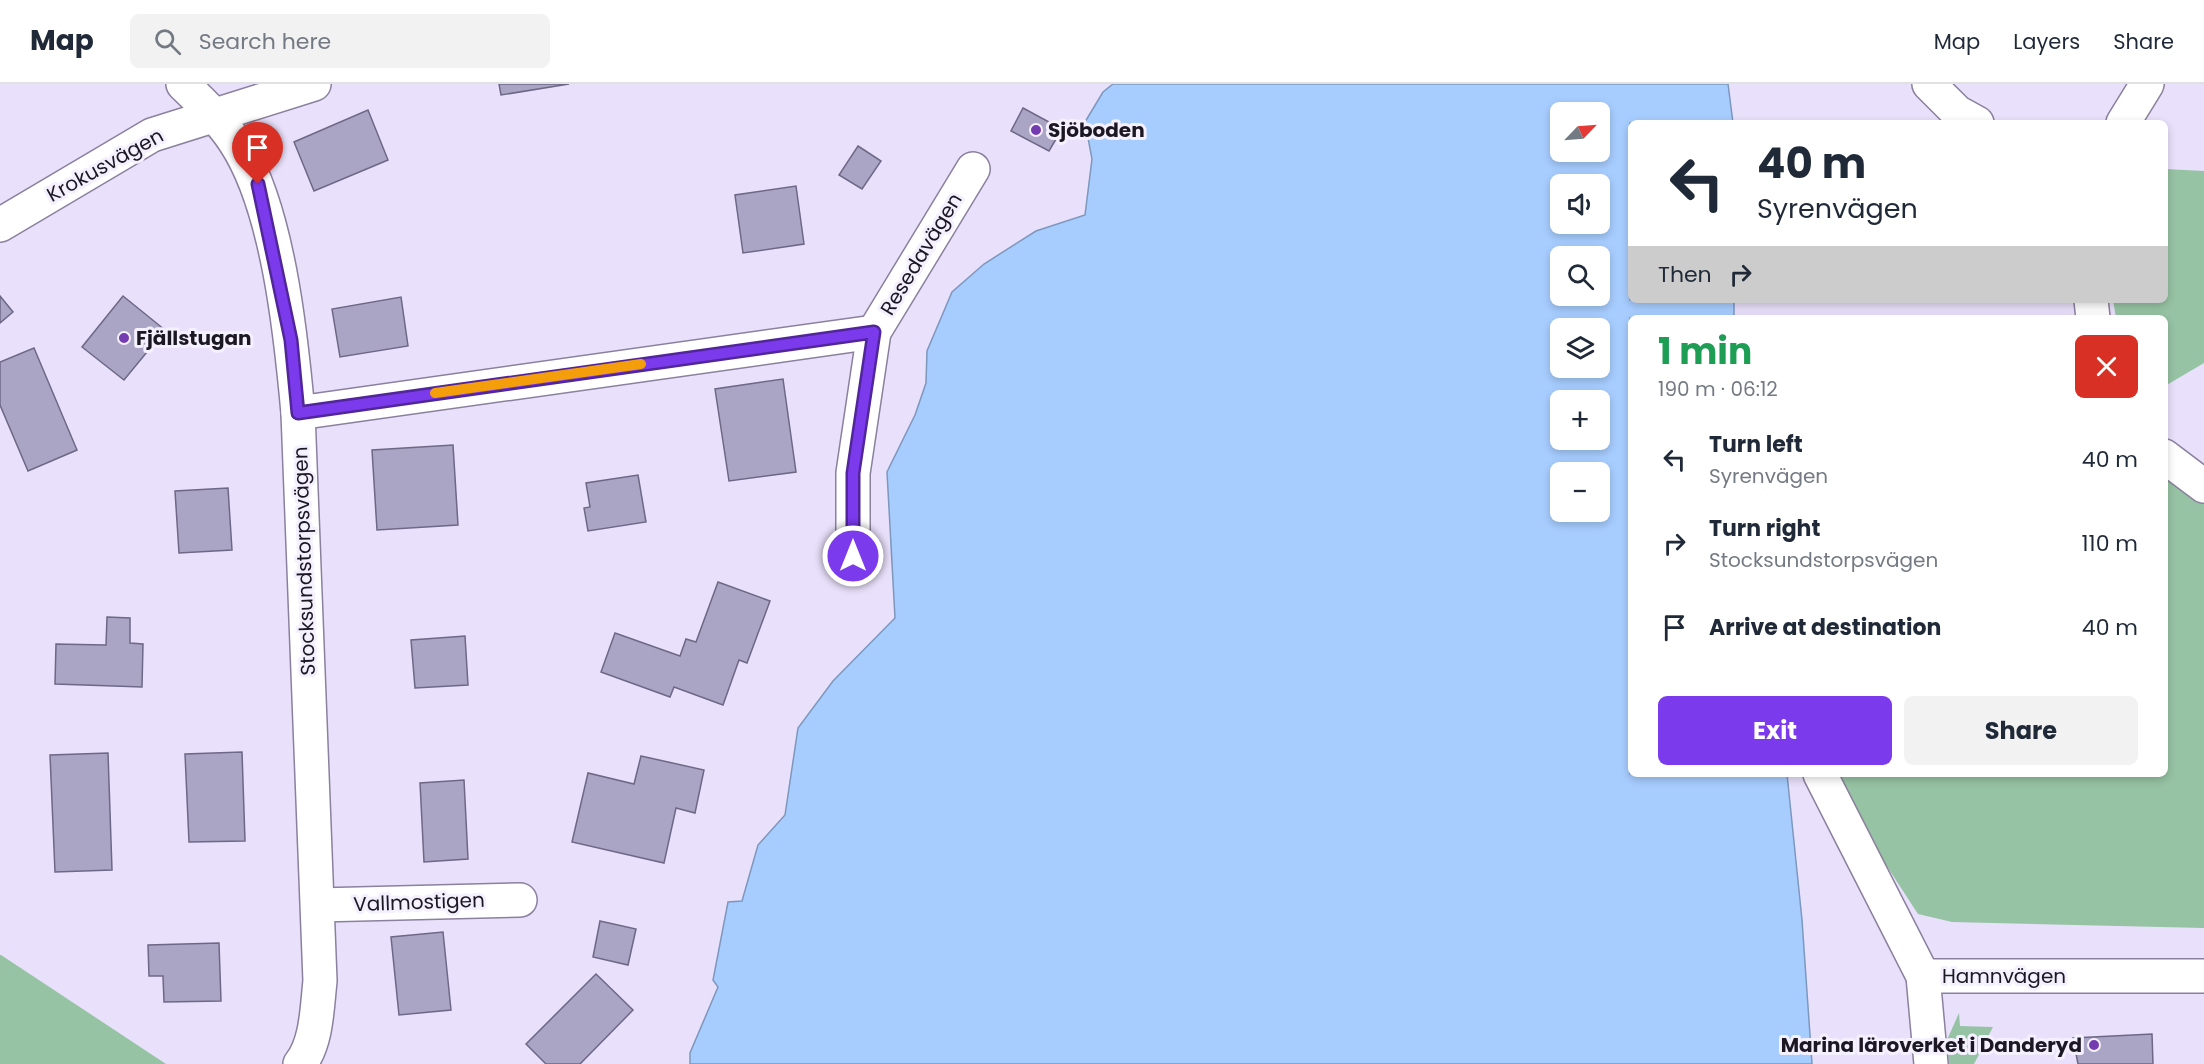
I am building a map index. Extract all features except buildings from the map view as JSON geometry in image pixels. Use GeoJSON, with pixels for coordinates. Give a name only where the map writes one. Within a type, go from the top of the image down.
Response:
{"type":"FeatureCollection","features":[{"type":"Feature","properties":{"kind":"street","name":"Stocksundstorpsvägen"},"geometry":{"type":"LineString","coordinates":[[183,84],[215,116],[236,142],[258,184],[291,340],[298,413],[320,981],[316,1019],[304,1062]]}},
{"type":"Feature","properties":{"kind":"street","name":"Krokusvägen"},"geometry":{"type":"LineString","coordinates":[[0,225],[152,135],[314,84]]}},
{"type":"Feature","properties":{"kind":"street"},"geometry":{"type":"LineString","coordinates":[[1929,84],[1957,112],[1972,120]]}},
{"type":"Feature","properties":{"kind":"street"},"geometry":{"type":"LineString","coordinates":[[2125,120],[2147,84]]}},
{"type":"Feature","properties":{"kind":"street","name":"Resedavägen"},"geometry":{"type":"LineString","coordinates":[[853,556],[853,473],[874,332],[973,169]]}},
{"type":"Feature","properties":{"kind":"street"},"geometry":{"type":"LineString","coordinates":[[298,413],[874,332]]}},
{"type":"Feature","properties":{"kind":"street"},"geometry":{"type":"LineString","coordinates":[[2168,459],[2204,486]]}},
{"type":"Feature","properties":{"kind":"street","name":"Hamnvägen"},"geometry":{"type":"LineString","coordinates":[[1822,777],[1923,976],[2204,976]]}},
{"type":"Feature","properties":{"kind":"street","name":"Vallmostigen"},"geometry":{"type":"LineString","coordinates":[[318,905],[520,900]]}},
{"type":"Feature","properties":{"kind":"street"},"geometry":{"type":"LineString","coordinates":[[1923,976],[1931,1064]]}},
{"type":"Feature","properties":{"kind":"green space"},"geometry":{"type":"Polygon","coordinates":[[[2168,169],[2204,171],[2204,363],[2168,384],[2168,315],[2116,315],[2114,303],[2168,303],[2168,169]]]}},
{"type":"Feature","properties":{"kind":"green space"},"geometry":{"type":"Polygon","coordinates":[[[2168,475],[2204,504],[2204,928],[1952,922],[1918,914],[1829,777],[2168,777],[2168,475]]]}},
{"type":"Feature","properties":{"kind":"green space"},"geometry":{"type":"Polygon","coordinates":[[[1,955],[166,1064],[0,1064],[1,955]]]}},
{"type":"Feature","properties":{"kind":"green space"},"geometry":{"type":"Polygon","coordinates":[[[1959,1013],[1960,1026],[1993,1027],[1974,1064],[1949,1064],[1947,1040],[1959,1013]]]}},
{"type":"Feature","properties":{"kind":"water"},"geometry":{"type":"Polygon","coordinates":[[[1113,84],[1728,84],[1733,120],[1628,120],[1628,303],[1734,303],[1734,315],[1628,315],[1628,777],[1787,777],[1802,920],[1812,1064],[690,1064],[690,1053],[718,987],[713,980],[728,902],[742,901],[758,845],[785,815],[798,728],[833,681],[895,618],[887,472],[915,415],[926,383],[927,351],[952,292],[984,264],[1036,231],[1085,215],[1092,159],[1085,122],[1103,92],[1113,84]]]}},
{"type":"Feature","properties":{"kind":"slow traffic"},"geometry":{"type":"LineString","coordinates":[[435,393],[641,364]]}},
{"type":"Feature","properties":{"kind":"place","name":"Sjöboden"},"geometry":{"type":"Point","coordinates":[1036,130]}},
{"type":"Feature","properties":{"kind":"place","name":"Fjällstugan"},"geometry":{"type":"Point","coordinates":[124,338]}},
{"type":"Feature","properties":{"kind":"place","name":"Marina läroverket i Danderyd"},"geometry":{"type":"Point","coordinates":[2094,1045]}},
{"type":"Feature","properties":{"kind":"route"},"geometry":{"type":"LineString","coordinates":[[258,184],[272,240],[291,340],[298,413],[874,332],[853,473],[853,556]]}}]}
